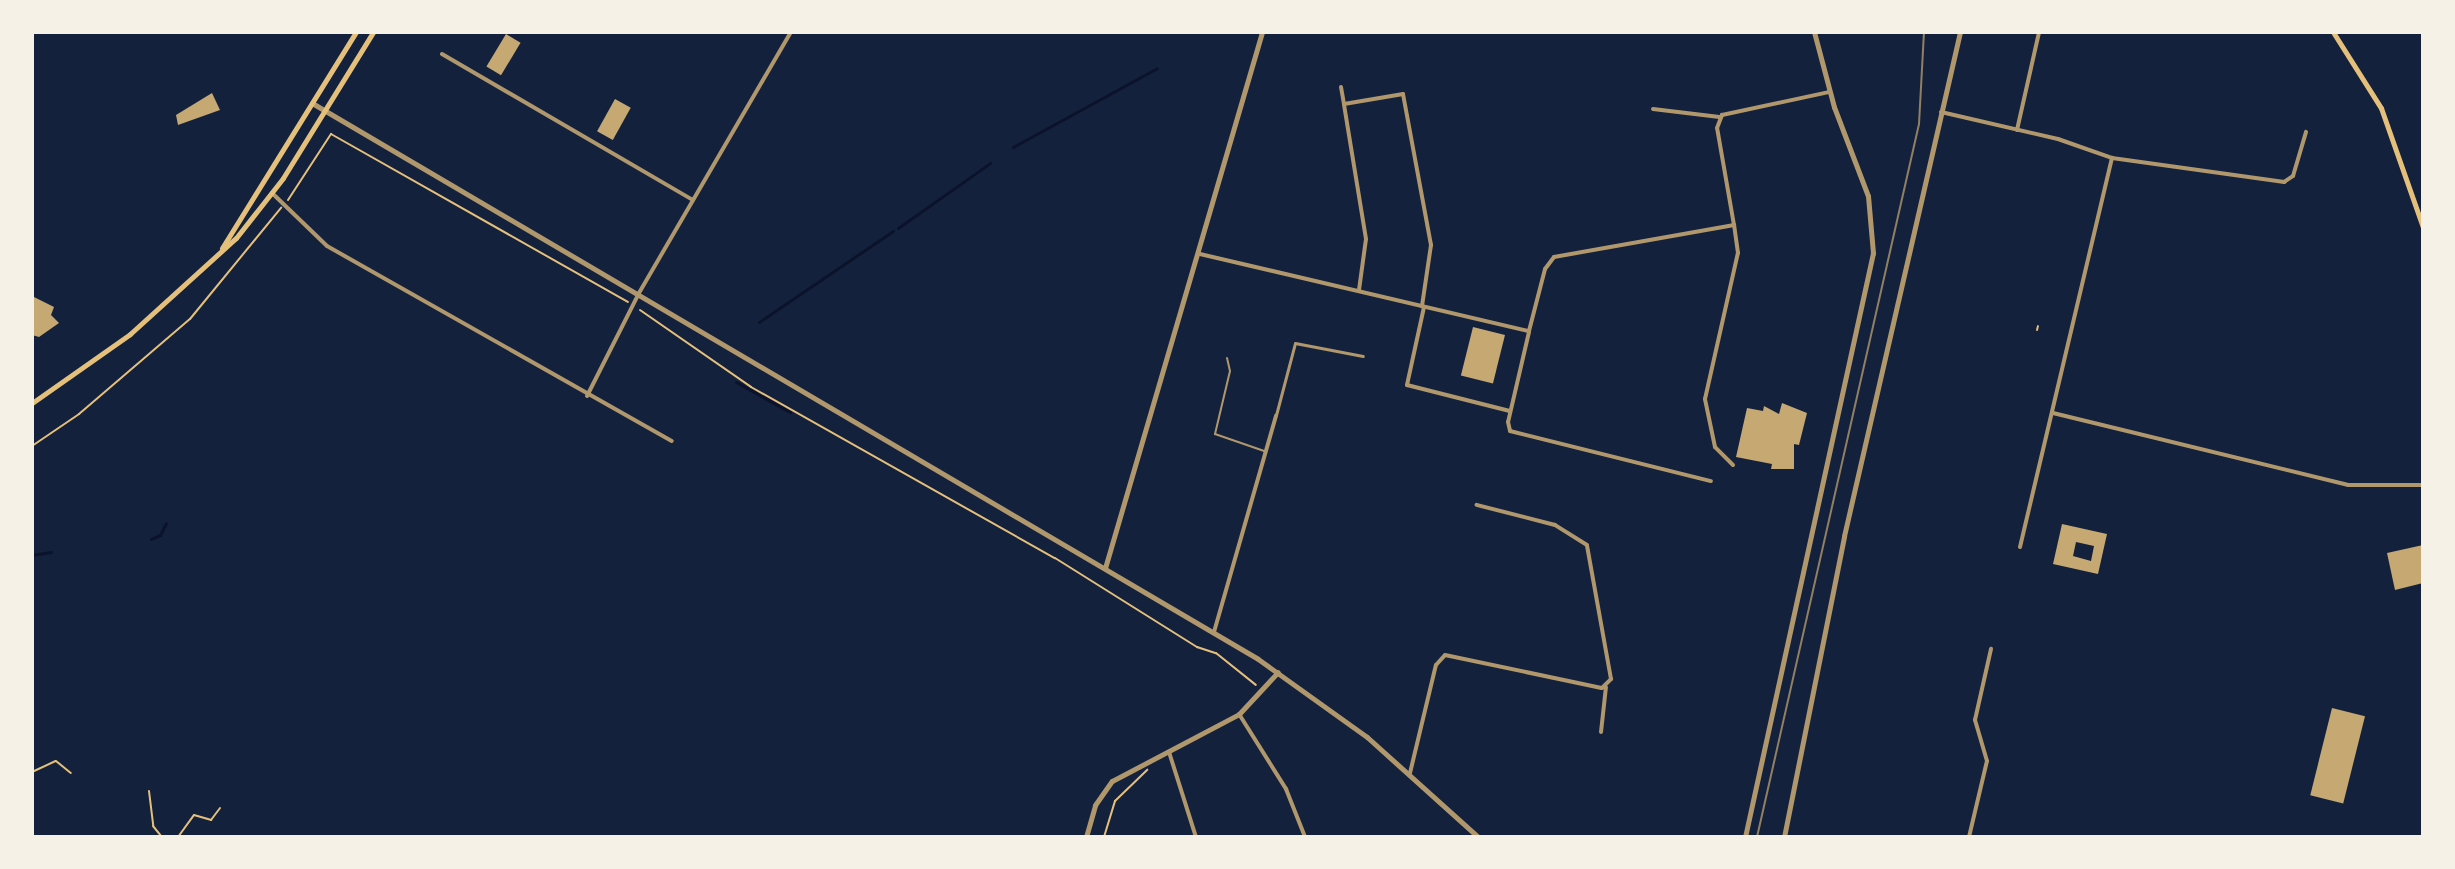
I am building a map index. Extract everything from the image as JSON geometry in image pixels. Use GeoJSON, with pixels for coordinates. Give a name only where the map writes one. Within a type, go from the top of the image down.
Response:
{"type":"FeatureCollection","features":[{"type":"Feature","properties":{"kind":"main road"},"geometry":{"type":"LineString","coordinates":[[222,248],[356,32]]}},
{"type":"Feature","properties":{"kind":"main road"},"geometry":{"type":"LineString","coordinates":[[32,403],[145,322],[222,248],[272,193],[373,32]]}},
{"type":"Feature","properties":{"kind":"main road"},"geometry":{"type":"LineString","coordinates":[[2333,32],[2381,108],[2423,227]]}},
{"type":"Feature","properties":{"kind":"street"},"geometry":{"type":"LineString","coordinates":[[587,396],[639,293],[791,32]]}},
{"type":"Feature","properties":{"kind":"street"},"geometry":{"type":"LineString","coordinates":[[1105,568],[1200,254],[1262,32]]}},
{"type":"Feature","properties":{"kind":"street"},"geometry":{"type":"LineString","coordinates":[[1745,837],[1873,253],[1868,196],[1829,92],[1814,32]]}},
{"type":"Feature","properties":{"kind":"street"},"geometry":{"type":"LineString","coordinates":[[1784,837],[1844,536],[1960,32]]}},
{"type":"Feature","properties":{"kind":"street"},"geometry":{"type":"LineString","coordinates":[[2017,130],[2039,32]]}},
{"type":"Feature","properties":{"kind":"street"},"geometry":{"type":"LineString","coordinates":[[442,54],[693,200]]}},
{"type":"Feature","properties":{"kind":"street"},"geometry":{"type":"LineString","coordinates":[[1341,87],[1366,239],[1358,291]]}},
{"type":"Feature","properties":{"kind":"street"},"geometry":{"type":"LineString","coordinates":[[1653,109],[1720,117],[1829,92]]}},
{"type":"Feature","properties":{"kind":"street"},"geometry":{"type":"LineString","coordinates":[[1344,104],[1407,97],[1431,245],[1423,306],[1406,379],[1409,388],[1510,411]]}},
{"type":"Feature","properties":{"kind":"street"},"geometry":{"type":"LineString","coordinates":[[312,103],[1278,672],[1410,773],[1478,837]]}},
{"type":"Feature","properties":{"kind":"street"},"geometry":{"type":"LineString","coordinates":[[1941,112],[2112,158],[2284,182],[2293,176],[2306,132]]}},
{"type":"Feature","properties":{"kind":"street"},"geometry":{"type":"LineString","coordinates":[[1720,117],[1737,261],[1705,399],[1715,447],[1733,465]]}},
{"type":"Feature","properties":{"kind":"street"},"geometry":{"type":"LineString","coordinates":[[2020,547],[2112,158]]}},
{"type":"Feature","properties":{"kind":"street"},"geometry":{"type":"LineString","coordinates":[[272,193],[327,246],[587,396],[672,441]]}},
{"type":"Feature","properties":{"kind":"street"},"geometry":{"type":"LineString","coordinates":[[1711,481],[1516,435],[1508,426],[1545,269],[1554,257],[1734,225]]}},
{"type":"Feature","properties":{"kind":"street"},"geometry":{"type":"LineString","coordinates":[[1200,254],[1529,331]]}},
{"type":"Feature","properties":{"kind":"street"},"geometry":{"type":"LineString","coordinates":[[1214,632],[1297,341],[1363,356]]}},
{"type":"Feature","properties":{"kind":"street"},"geometry":{"type":"LineString","coordinates":[[2053,413],[2340,483],[2377,489],[2423,485]]}},
{"type":"Feature","properties":{"kind":"street"},"geometry":{"type":"LineString","coordinates":[[1477,505],[1555,525],[1587,545],[1612,665],[1601,732]]}},
{"type":"Feature","properties":{"kind":"street"},"geometry":{"type":"LineString","coordinates":[[1969,837],[1987,761],[1975,720],[1991,649]]}},
{"type":"Feature","properties":{"kind":"street"},"geometry":{"type":"LineString","coordinates":[[1410,773],[1435,669],[1445,655],[1606,687]]}},
{"type":"Feature","properties":{"kind":"street"},"geometry":{"type":"LineString","coordinates":[[1086,837],[1095,805],[1112,781],[1239,714],[1278,672]]}},
{"type":"Feature","properties":{"kind":"street"},"geometry":{"type":"LineString","coordinates":[[1239,714],[1286,789],[1305,837]]}},
{"type":"Feature","properties":{"kind":"street"},"geometry":{"type":"LineString","coordinates":[[1168,750],[1196,837]]}},
{"type":"Feature","properties":{"kind":"lane"},"geometry":{"type":"LineString","coordinates":[[1227,358],[1230,371],[1215,434],[1265,451]]}},
{"type":"Feature","properties":{"kind":"path"},"geometry":{"type":"LineString","coordinates":[[32,446],[79,414],[190,319],[285,204],[331,134],[634,305],[751,387],[1055,558],[1197,647],[1216,653],[1260,687]]}},
{"type":"Feature","properties":{"kind":"path"},"geometry":{"type":"LineString","coordinates":[[32,772],[56,761],[71,773]]}},
{"type":"Feature","properties":{"kind":"path"},"geometry":{"type":"LineString","coordinates":[[1104,837],[1115,801],[1150,766]]}},
{"type":"Feature","properties":{"kind":"path"},"geometry":{"type":"LineString","coordinates":[[149,791],[153,826],[162,837]]}},
{"type":"Feature","properties":{"kind":"path"},"geometry":{"type":"LineString","coordinates":[[178,837],[194,815],[211,820],[220,808]]}},
{"type":"Feature","properties":{"kind":"building"},"geometry":{"type":"Polygon","coordinates":[[[506,34],[521,43],[501,75],[486,67],[506,34]]]}},
{"type":"Feature","properties":{"kind":"building"},"geometry":{"type":"Polygon","coordinates":[[[212,93],[220,110],[178,125],[176,115],[212,93]]]}},
{"type":"Feature","properties":{"kind":"building"},"geometry":{"type":"Polygon","coordinates":[[[615,99],[631,108],[613,140],[597,131],[615,99]]]}},
{"type":"Feature","properties":{"kind":"building"},"geometry":{"type":"Polygon","coordinates":[[[34,297],[54,307],[51,315],[59,323],[39,337],[32,335],[34,297]]]}},
{"type":"Feature","properties":{"kind":"building"},"geometry":{"type":"Polygon","coordinates":[[[1473,327],[1505,335],[1493,383],[1461,376],[1473,327]]]}},
{"type":"Feature","properties":{"kind":"building"},"geometry":{"type":"Polygon","coordinates":[[[1782,403],[1807,413],[1799,445],[1794,444],[1794,469],[1771,469],[1772,464],[1736,457],[1747,408],[1763,411],[1764,406],[1779,414],[1782,403]]]}},
{"type":"Feature","properties":{"kind":"building"},"geometry":{"type":"Polygon","coordinates":[[[2062,524],[2107,534],[2098,574],[2053,564],[2062,524]],[[2076,542],[2073,556],[2091,561],[2094,546],[2076,542]]]}},
{"type":"Feature","properties":{"kind":"building"},"geometry":{"type":"Polygon","coordinates":[[[2423,545],[2423,583],[2395,590],[2387,553],[2423,545]]]}},
{"type":"Feature","properties":{"kind":"building"},"geometry":{"type":"Polygon","coordinates":[[[2332,708],[2365,716],[2343,804],[2310,795],[2332,708]]]}},
{"type":"Feature","properties":{"kind":"waterway"},"geometry":{"type":"LineString","coordinates":[[1013,147],[1157,68]]}},
{"type":"Feature","properties":{"kind":"waterway"},"geometry":{"type":"LineString","coordinates":[[898,228],[990,163]]}},
{"type":"Feature","properties":{"kind":"waterway"},"geometry":{"type":"LineString","coordinates":[[759,322],[893,231]]}},
{"type":"Feature","properties":{"kind":"waterway"},"geometry":{"type":"LineString","coordinates":[[736,382],[790,412]]}},
{"type":"Feature","properties":{"kind":"waterway"},"geometry":{"type":"LineString","coordinates":[[151,539],[160,535],[166,523]]}},
{"type":"Feature","properties":{"kind":"waterway"},"geometry":{"type":"LineString","coordinates":[[32,555],[51,552]]}},
{"type":"Feature","properties":{"kind":"tram line"},"geometry":{"type":"LineString","coordinates":[[1757,837],[1919,124],[1924,32]]}}]}
